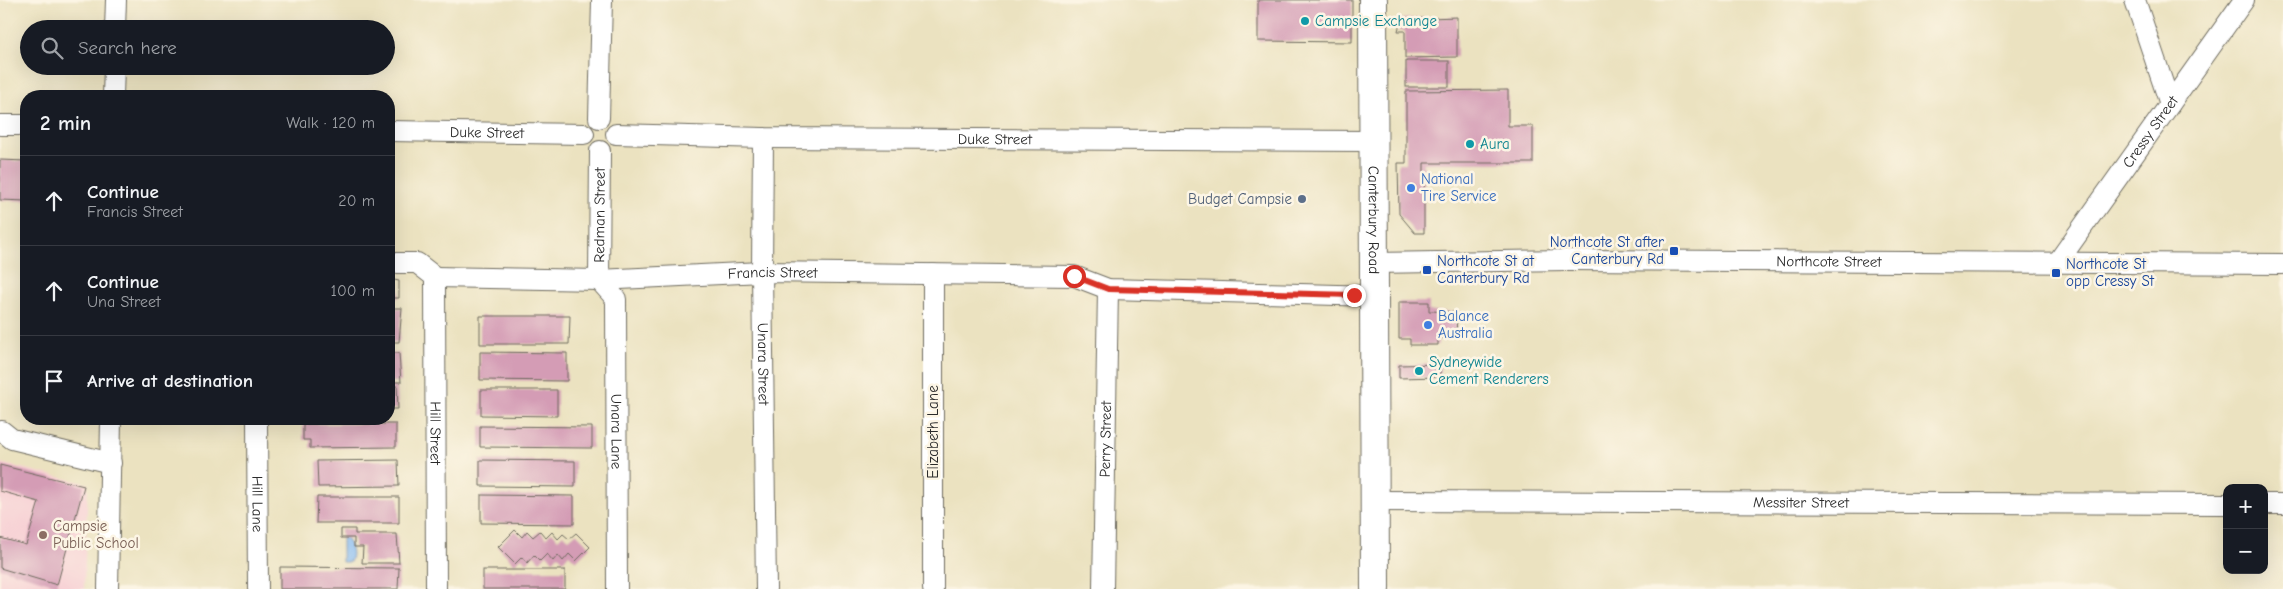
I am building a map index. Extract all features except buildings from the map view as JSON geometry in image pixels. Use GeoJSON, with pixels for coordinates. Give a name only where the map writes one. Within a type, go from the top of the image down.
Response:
{"type":"FeatureCollection","features":[{"type":"Feature","properties":{"kind":"highway","name":"Canterbury Road"},"geometry":{"type":"LineString","coordinates":[[1373,0],[1375,589]]}},
{"type":"Feature","properties":{"kind":"street"},"geometry":{"type":"LineString","coordinates":[[116,0],[116,20]]}},
{"type":"Feature","properties":{"kind":"street"},"geometry":{"type":"LineString","coordinates":[[599,118],[602,0]]}},
{"type":"Feature","properties":{"kind":"street"},"geometry":{"type":"LineString","coordinates":[[2135,0],[2170,104]]}},
{"type":"Feature","properties":{"kind":"street","name":"Cressy Street"},"geometry":{"type":"LineString","coordinates":[[2057,263],[2244,0]]}},
{"type":"Feature","properties":{"kind":"street"},"geometry":{"type":"LineString","coordinates":[[113,90],[114,75]]}},
{"type":"Feature","properties":{"kind":"street"},"geometry":{"type":"LineString","coordinates":[[599,118],[609,121],[616,134],[613,144],[600,151],[591,148],[584,134],[590,122],[599,118]]}},
{"type":"Feature","properties":{"kind":"street"},"geometry":{"type":"LineString","coordinates":[[0,125],[20,125]]}},
{"type":"Feature","properties":{"kind":"street","name":"Duke Street"},"geometry":{"type":"LineString","coordinates":[[395,131],[584,134]]}},
{"type":"Feature","properties":{"kind":"street","name":"Duke Street"},"geometry":{"type":"LineString","coordinates":[[616,134],[763,138],[1373,142]]}},
{"type":"Feature","properties":{"kind":"street","name":"Unara Street"},"geometry":{"type":"LineString","coordinates":[[763,138],[762,272],[766,589]]}},
{"type":"Feature","properties":{"kind":"street","name":"Redman Street"},"geometry":{"type":"LineString","coordinates":[[599,280],[600,151]]}},
{"type":"Feature","properties":{"kind":"street","name":"Northcote Street"},"geometry":{"type":"LineString","coordinates":[[1374,263],[1567,260],[2283,264]]}},
{"type":"Feature","properties":{"kind":"street"},"geometry":{"type":"LineString","coordinates":[[395,263],[417,263],[435,277]]}},
{"type":"Feature","properties":{"kind":"street","name":"Francis Street"},"geometry":{"type":"LineString","coordinates":[[435,277],[599,280],[762,272],[1074,276],[1108,289],[1374,296]]}},
{"type":"Feature","properties":{"kind":"street","name":"Elizabeth Lane"},"geometry":{"type":"LineString","coordinates":[[933,274],[933,589]]}},
{"type":"Feature","properties":{"kind":"street","name":"Hill Street"},"geometry":{"type":"LineString","coordinates":[[435,277],[436,589]]}},
{"type":"Feature","properties":{"kind":"street","name":"Unara Lane"},"geometry":{"type":"LineString","coordinates":[[599,280],[616,299],[617,589]]}},
{"type":"Feature","properties":{"kind":"street","name":"Perry Street"},"geometry":{"type":"LineString","coordinates":[[1103,589],[1108,289]]}},
{"type":"Feature","properties":{"kind":"street"},"geometry":{"type":"LineString","coordinates":[[108,589],[111,425]]}},
{"type":"Feature","properties":{"kind":"street","name":"Hill Lane"},"geometry":{"type":"LineString","coordinates":[[256,425],[258,589]]}},
{"type":"Feature","properties":{"kind":"street"},"geometry":{"type":"LineString","coordinates":[[2,431],[12,439],[111,463]]}},
{"type":"Feature","properties":{"kind":"street","name":"Messiter Street"},"geometry":{"type":"LineString","coordinates":[[1375,501],[2223,504]]}},
{"type":"Feature","properties":{"kind":"street"},"geometry":{"type":"LineString","coordinates":[[2268,504],[2283,504]]}},
{"type":"Feature","properties":{"kind":"shaded area","name":"Campsie Public School"},"geometry":{"type":"Polygon","coordinates":[[[0,463],[88,484],[84,589],[0,589],[0,463]]]}},
{"type":"Feature","properties":{"kind":"water"},"geometry":{"type":"Polygon","coordinates":[[[342,538],[346,538],[351,547],[352,556],[350,562],[342,562],[342,538]]]}},
{"type":"Feature","properties":{"kind":"place","name":"Campsie Exchange"},"geometry":{"type":"Point","coordinates":[1305,21]}},
{"type":"Feature","properties":{"kind":"place","name":"Aura"},"geometry":{"type":"Point","coordinates":[1470,144]}},
{"type":"Feature","properties":{"kind":"place","name":"National Tire Service"},"geometry":{"type":"Point","coordinates":[1411,188]}},
{"type":"Feature","properties":{"kind":"place","name":"Budget Campsie"},"geometry":{"type":"Point","coordinates":[1302,199]}},
{"type":"Feature","properties":{"kind":"place","name":"Northcote St after Canterbury Rd"},"geometry":{"type":"Point","coordinates":[1674,251]}},
{"type":"Feature","properties":{"kind":"place","name":"Northcote St at Canterbury Rd"},"geometry":{"type":"Point","coordinates":[1427,270]}},
{"type":"Feature","properties":{"kind":"place","name":"Northcote St opp Cressy St"},"geometry":{"type":"Point","coordinates":[2056,273]}},
{"type":"Feature","properties":{"kind":"place","name":"Balance Australia"},"geometry":{"type":"Point","coordinates":[1428,325]}},
{"type":"Feature","properties":{"kind":"place","name":"Sydneywide Cement Renderers"},"geometry":{"type":"Point","coordinates":[1419,371]}},
{"type":"Feature","properties":{"kind":"place","name":"Campsie Public School"},"geometry":{"type":"Point","coordinates":[43,535]}},
{"type":"Feature","properties":{"kind":"route"},"geometry":{"type":"LineString","coordinates":[[1074,276],[1108,289],[1354,295]]}}]}
